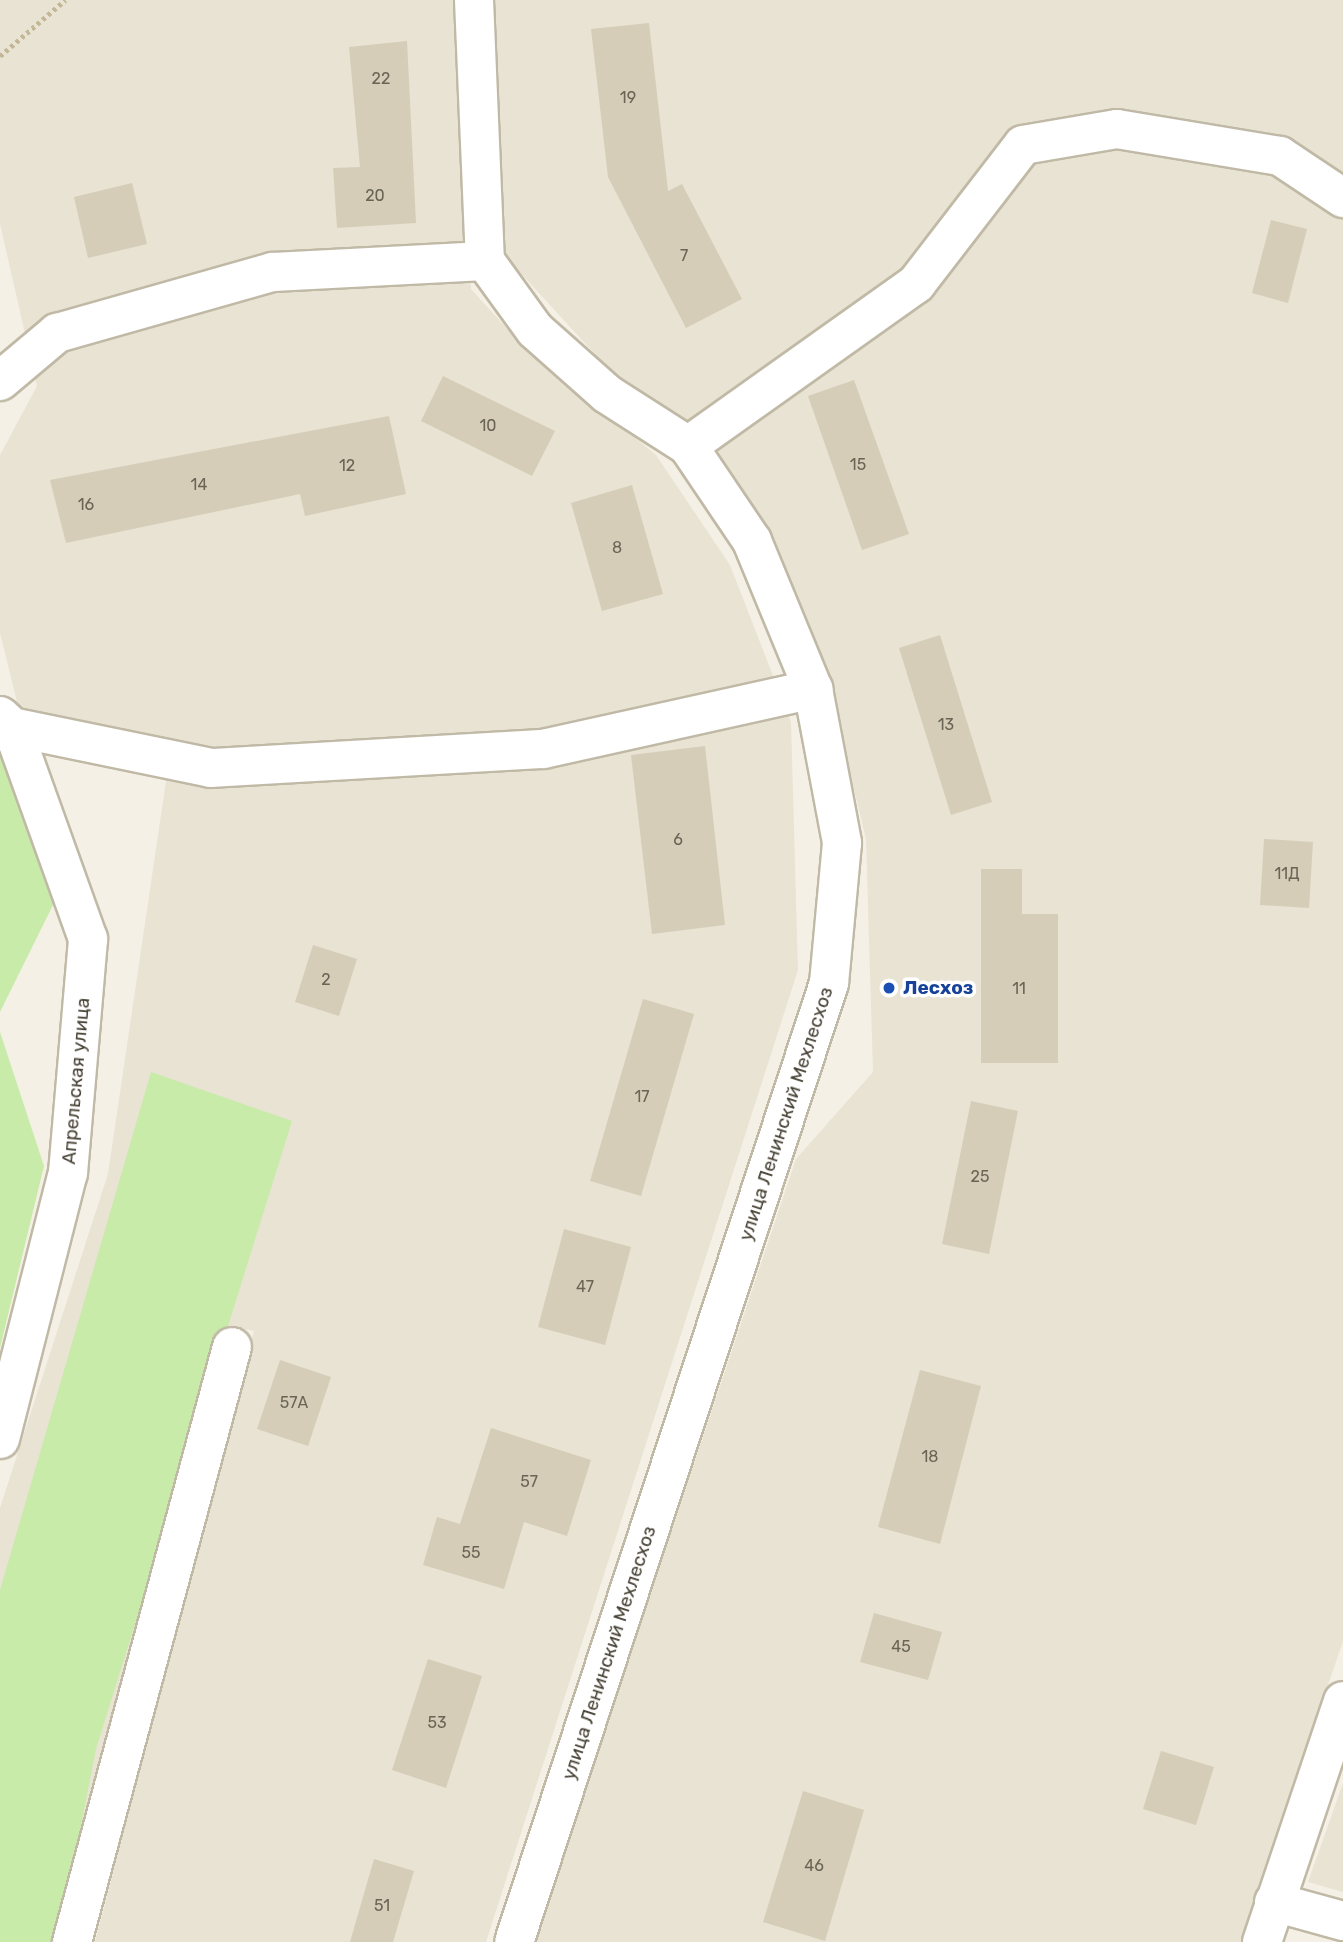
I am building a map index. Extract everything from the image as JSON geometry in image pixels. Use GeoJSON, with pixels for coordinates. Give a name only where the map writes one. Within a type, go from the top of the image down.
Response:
{"type":"FeatureCollection","features":[{"type":"Feature","properties":{"kind":"street"},"geometry":{"type":"LineString","coordinates":[[0,382],[57,333],[272,272],[485,261],[474,0]]}},
{"type":"Feature","properties":{"kind":"street"},"geometry":{"type":"LineString","coordinates":[[688,446],[916,284],[1023,145],[1117,129],[1280,156],[1343,198]]}},
{"type":"Feature","properties":{"kind":"street","name":"улица Ленинский Мехлесхоз"},"geometry":{"type":"LineString","coordinates":[[485,261],[535,330],[607,394],[688,446],[752,541],[813,689],[842,843],[830,983],[514,1942]]}},
{"type":"Feature","properties":{"kind":"street"},"geometry":{"type":"LineString","coordinates":[[6,722],[211,768],[543,749],[813,689]]}},
{"type":"Feature","properties":{"kind":"street","name":"Апрельская улица"},"geometry":{"type":"LineString","coordinates":[[0,1439],[68,1173],[88,939],[6,722]]}},
{"type":"Feature","properties":{"kind":"street"},"geometry":{"type":"LineString","coordinates":[[72,1942],[232,1347]]}},
{"type":"Feature","properties":{"kind":"street"},"geometry":{"type":"LineString","coordinates":[[1262,1942],[1343,1701]]}},
{"type":"Feature","properties":{"kind":"street"},"geometry":{"type":"LineString","coordinates":[[1274,1902],[1343,1922]]}},
{"type":"Feature","properties":{"kind":"path"},"geometry":{"type":"LineString","coordinates":[[0,56],[65,0]]}},
{"type":"Feature","properties":{"kind":"shaded area"},"geometry":{"type":"Polygon","coordinates":[[[0,0],[453,0],[471,289],[521,344],[656,455],[730,565],[791,722],[798,970],[486,1942],[95,1942],[254,1331],[224,1324],[57,1923],[0,1942],[0,1508],[108,1174],[166,781],[19,710],[0,633],[0,455],[37,386],[0,224],[0,0]]]}},
{"type":"Feature","properties":{"kind":"shaded area"},"geometry":{"type":"Polygon","coordinates":[[[495,0],[1343,0],[1343,1641],[1241,1942],[534,1942],[796,1159],[873,1072],[866,839],[827,677],[764,529],[705,435],[615,376],[506,257],[495,0]]]}},
{"type":"Feature","properties":{"kind":"shaded area"},"geometry":{"type":"Polygon","coordinates":[[[1343,1783],[1343,1892],[1308,1882],[1343,1783]]]}},
{"type":"Feature","properties":{"kind":"green space"},"geometry":{"type":"Polygon","coordinates":[[[0,743],[54,903],[0,1012],[0,743]]]}},
{"type":"Feature","properties":{"kind":"green space"},"geometry":{"type":"Polygon","coordinates":[[[0,1032],[44,1166],[0,1348],[0,1032]]]}},
{"type":"Feature","properties":{"kind":"green space"},"geometry":{"type":"Polygon","coordinates":[[[151,1072],[292,1121],[96,1749],[58,1942],[0,1942],[0,1590],[151,1072]]]}},
{"type":"Feature","properties":{"kind":"building"},"geometry":{"type":"Polygon","coordinates":[[[649,23],[668,191],[682,184],[742,299],[686,328],[608,177],[591,29],[649,23]]]}},
{"type":"Feature","properties":{"kind":"building"},"geometry":{"type":"Polygon","coordinates":[[[407,41],[416,223],[337,228],[333,168],[360,167],[349,47],[407,41]]]}},
{"type":"Feature","properties":{"kind":"building"},"geometry":{"type":"Polygon","coordinates":[[[132,183],[147,244],[88,258],[74,197],[132,183]]]}},
{"type":"Feature","properties":{"kind":"building"},"geometry":{"type":"Polygon","coordinates":[[[1271,220],[1307,229],[1288,303],[1252,293],[1271,220]]]}},
{"type":"Feature","properties":{"kind":"building"},"geometry":{"type":"Polygon","coordinates":[[[443,376],[555,431],[532,476],[421,421],[443,376]]]}},
{"type":"Feature","properties":{"kind":"building"},"geometry":{"type":"Polygon","coordinates":[[[854,380],[909,534],[862,550],[808,396],[854,380]]]}},
{"type":"Feature","properties":{"kind":"building"},"geometry":{"type":"Polygon","coordinates":[[[389,416],[406,494],[305,516],[300,494],[66,543],[50,480],[389,416]]]}},
{"type":"Feature","properties":{"kind":"building"},"geometry":{"type":"Polygon","coordinates":[[[632,485],[663,594],[602,611],[571,503],[632,485]]]}},
{"type":"Feature","properties":{"kind":"building"},"geometry":{"type":"Polygon","coordinates":[[[940,635],[992,802],[951,815],[899,648],[940,635]]]}},
{"type":"Feature","properties":{"kind":"building"},"geometry":{"type":"Polygon","coordinates":[[[705,746],[725,925],[652,934],[631,755],[705,746]]]}},
{"type":"Feature","properties":{"kind":"building"},"geometry":{"type":"Polygon","coordinates":[[[1264,839],[1313,842],[1309,908],[1260,905],[1264,839]]]}},
{"type":"Feature","properties":{"kind":"building"},"geometry":{"type":"Polygon","coordinates":[[[981,869],[1022,869],[1022,914],[1058,914],[1058,1063],[981,1063],[981,869]]]}},
{"type":"Feature","properties":{"kind":"building"},"geometry":{"type":"Polygon","coordinates":[[[313,945],[357,959],[339,1016],[295,1002],[313,945]]]}},
{"type":"Feature","properties":{"kind":"building"},"geometry":{"type":"Polygon","coordinates":[[[643,999],[694,1014],[641,1196],[590,1181],[643,999]]]}},
{"type":"Feature","properties":{"kind":"building"},"geometry":{"type":"Polygon","coordinates":[[[971,1101],[1018,1111],[989,1254],[942,1244],[971,1101]]]}},
{"type":"Feature","properties":{"kind":"building"},"geometry":{"type":"Polygon","coordinates":[[[564,1229],[631,1247],[605,1345],[538,1327],[564,1229]]]}},
{"type":"Feature","properties":{"kind":"building"},"geometry":{"type":"Polygon","coordinates":[[[280,1360],[331,1377],[308,1446],[257,1429],[280,1360]]]}},
{"type":"Feature","properties":{"kind":"building"},"geometry":{"type":"Polygon","coordinates":[[[920,1370],[981,1386],[940,1544],[878,1527],[920,1370]]]}},
{"type":"Feature","properties":{"kind":"building"},"geometry":{"type":"Polygon","coordinates":[[[491,1428],[591,1460],[567,1536],[524,1522],[504,1589],[423,1565],[437,1517],[460,1524],[491,1428]]]}},
{"type":"Feature","properties":{"kind":"building"},"geometry":{"type":"Polygon","coordinates":[[[874,1613],[942,1632],[928,1680],[860,1662],[874,1613]]]}},
{"type":"Feature","properties":{"kind":"building"},"geometry":{"type":"Polygon","coordinates":[[[428,1659],[482,1676],[446,1788],[392,1770],[428,1659]]]}},
{"type":"Feature","properties":{"kind":"building"},"geometry":{"type":"Polygon","coordinates":[[[1161,1751],[1214,1767],[1196,1825],[1143,1809],[1161,1751]]]}},
{"type":"Feature","properties":{"kind":"building"},"geometry":{"type":"Polygon","coordinates":[[[803,1791],[864,1810],[825,1941],[763,1922],[803,1791]]]}},
{"type":"Feature","properties":{"kind":"building"},"geometry":{"type":"Polygon","coordinates":[[[374,1859],[414,1871],[393,1942],[350,1942],[374,1859]]]}},
{"type":"Feature","properties":{"kind":"place","name":"Лесхоз"},"geometry":{"type":"Point","coordinates":[889,988]}}]}
